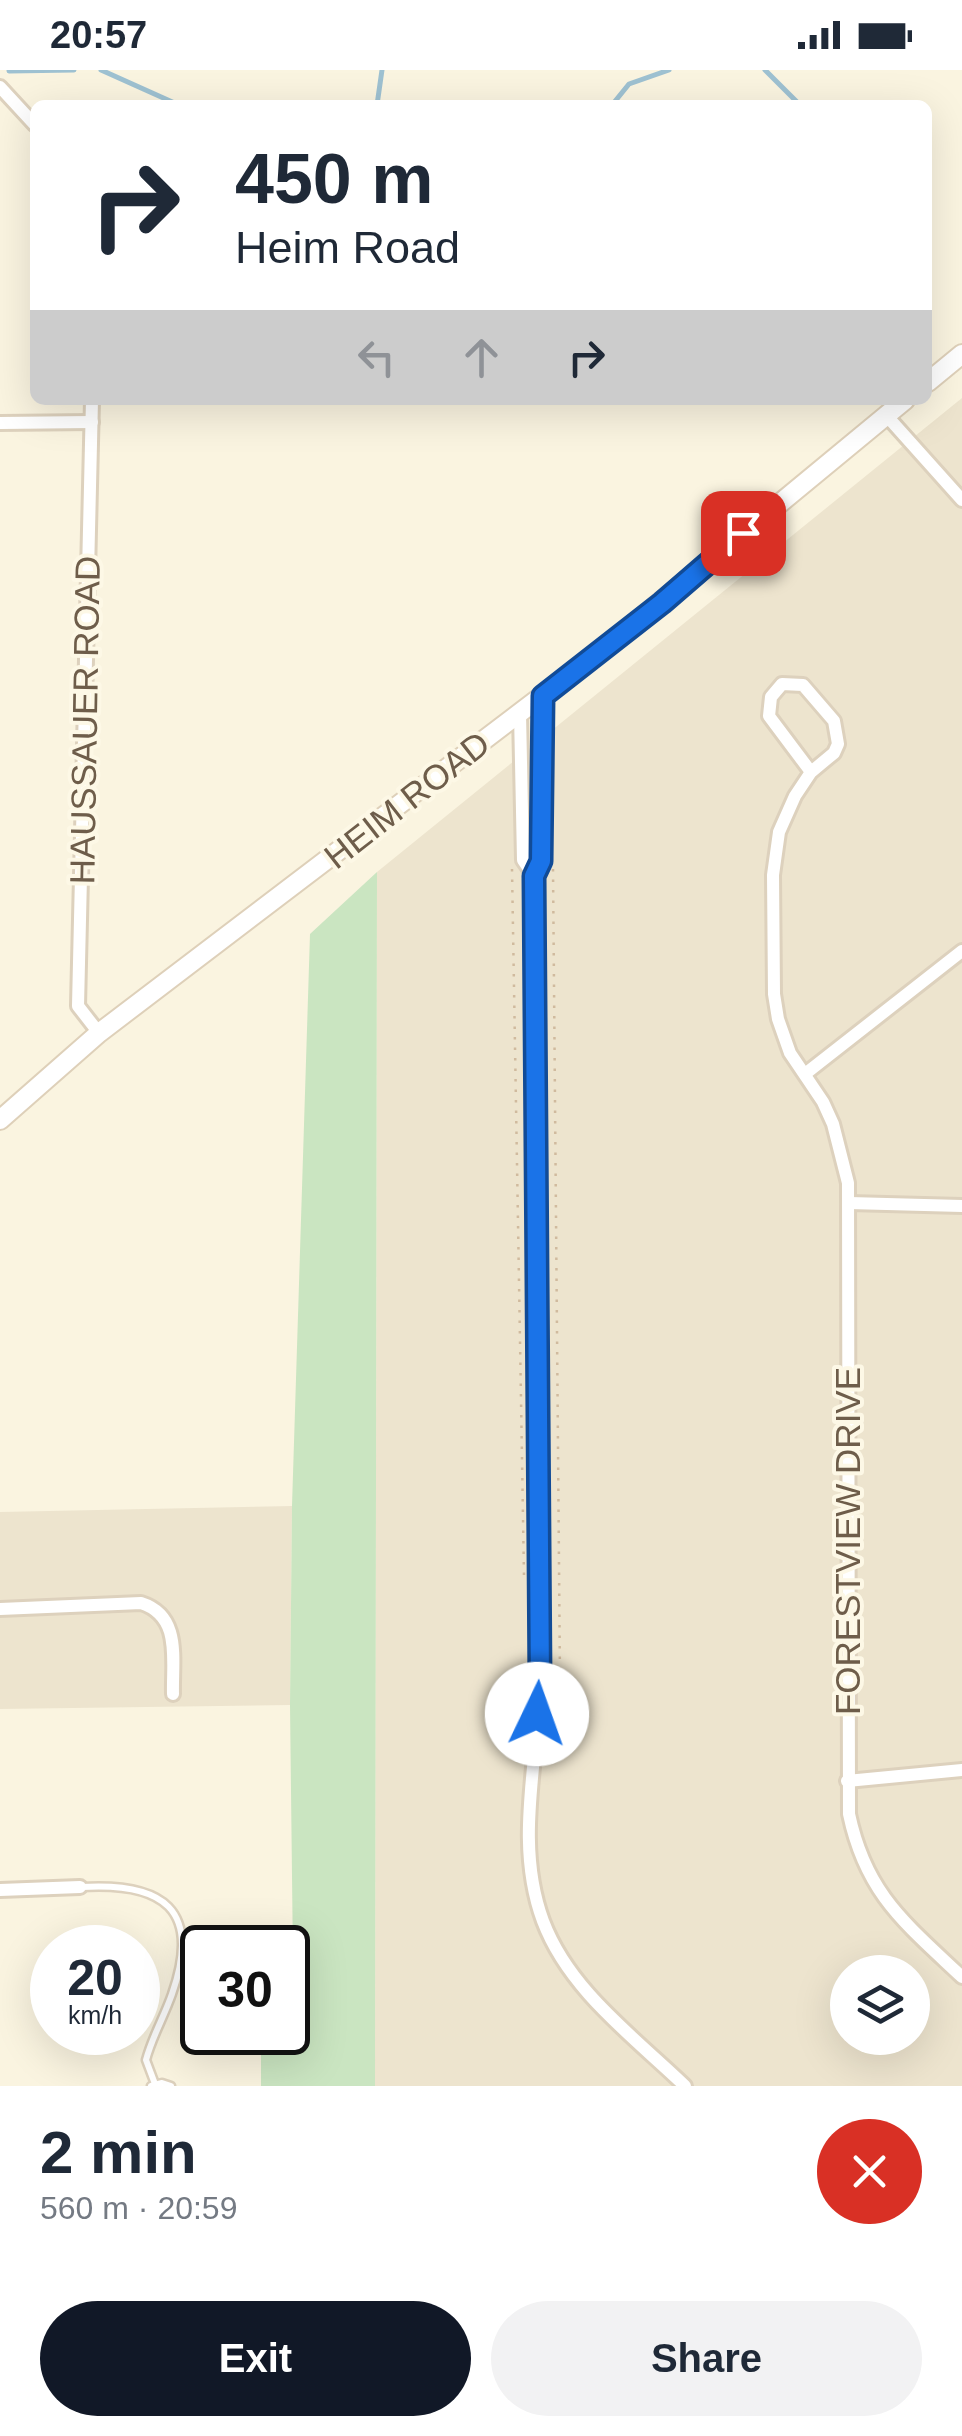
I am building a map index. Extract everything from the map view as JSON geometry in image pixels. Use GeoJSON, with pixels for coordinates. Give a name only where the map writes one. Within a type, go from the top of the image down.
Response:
{"type":"FeatureCollection","features":[{"type":"Feature","properties":{"kind":"street"},"geometry":{"type":"LineString","coordinates":[[0,86],[30,119]]}},
{"type":"Feature","properties":{"kind":"street"},"geometry":{"type":"LineString","coordinates":[[932,379],[962,354]]}},
{"type":"Feature","properties":{"kind":"street","name":"HAUSSAUER ROAD"},"geometry":{"type":"LineString","coordinates":[[92,405],[78,1006],[100,1033]]}},
{"type":"Feature","properties":{"kind":"street","name":"HEIM ROAD"},"geometry":{"type":"LineString","coordinates":[[0,1120],[100,1033],[662,603],[899,405]]}},
{"type":"Feature","properties":{"kind":"street"},"geometry":{"type":"LineString","coordinates":[[886,416],[962,500]]}},
{"type":"Feature","properties":{"kind":"street"},"geometry":{"type":"LineString","coordinates":[[0,423],[92,422]]}},
{"type":"Feature","properties":{"kind":"street","name":"FORESTVIEW DRIVE"},"geometry":{"type":"LineString","coordinates":[[812,772],[769,716],[771,696],[782,684],[803,685],[834,721],[838,734],[834,753],[812,772],[779,832],[773,875],[774,994],[790,1053],[833,1124],[843,1156],[849,1204],[847,1781],[854,1839],[872,1882],[887,1904],[962,1977]]}},
{"type":"Feature","properties":{"kind":"street"},"geometry":{"type":"LineString","coordinates":[[543,696],[541,861],[534,876],[540,1682],[527,1842],[543,1919],[566,1965],[583,1988],[685,2086]]}},
{"type":"Feature","properties":{"kind":"street"},"geometry":{"type":"LineString","coordinates":[[520,713],[524,860],[534,876]]}},
{"type":"Feature","properties":{"kind":"street"},"geometry":{"type":"LineString","coordinates":[[804,1074],[962,951]]}},
{"type":"Feature","properties":{"kind":"street"},"geometry":{"type":"LineString","coordinates":[[849,1204],[962,1206]]}},
{"type":"Feature","properties":{"kind":"street"},"geometry":{"type":"LineString","coordinates":[[0,1609],[141,1603],[152,1607],[169,1623],[172,1634],[172,1694]]}},
{"type":"Feature","properties":{"kind":"street"},"geometry":{"type":"LineString","coordinates":[[847,1781],[962,1770]]}},
{"type":"Feature","properties":{"kind":"street"},"geometry":{"type":"LineString","coordinates":[[0,1890],[80,1887]]}},
{"type":"Feature","properties":{"kind":"lane"},"geometry":{"type":"LineString","coordinates":[[80,1887],[114,1885],[154,1894],[170,1906],[180,1924],[183,1944],[179,1971],[146,2060],[153,2085],[171,2086]]}},
{"type":"Feature","properties":{"kind":"path"},"geometry":{"type":"LineString","coordinates":[[553,855],[560,1678]]}},
{"type":"Feature","properties":{"kind":"path"},"geometry":{"type":"LineString","coordinates":[[512,871],[524,1582]]}},
{"type":"Feature","properties":{"kind":"shaded area"},"geometry":{"type":"Polygon","coordinates":[[[962,398],[962,2086],[375,2086],[377,872],[962,398]]]}},
{"type":"Feature","properties":{"kind":"shaded area"},"geometry":{"type":"Polygon","coordinates":[[[292,1506],[290,1705],[0,1709],[0,1512],[292,1506]]]}},
{"type":"Feature","properties":{"kind":"green space"},"geometry":{"type":"Polygon","coordinates":[[[377,872],[375,2086],[261,2086],[261,2055],[310,2055],[310,1925],[293,1925],[290,1705],[292,1506],[310,934],[377,872]]]}},
{"type":"Feature","properties":{"kind":"waterway"},"geometry":{"type":"LineString","coordinates":[[9,71],[74,70]]}},
{"type":"Feature","properties":{"kind":"waterway"},"geometry":{"type":"LineString","coordinates":[[101,70],[168,100]]}},
{"type":"Feature","properties":{"kind":"waterway"},"geometry":{"type":"LineString","coordinates":[[378,100],[382,70]]}},
{"type":"Feature","properties":{"kind":"waterway"},"geometry":{"type":"LineString","coordinates":[[616,100],[629,84],[669,70]]}},
{"type":"Feature","properties":{"kind":"waterway"},"geometry":{"type":"LineString","coordinates":[[765,70],[795,100]]}},
{"type":"Feature","properties":{"kind":"route"},"geometry":{"type":"LineString","coordinates":[[537,1714],[540,1682],[534,876],[541,861],[543,696],[662,603],[743,533]]}}]}
